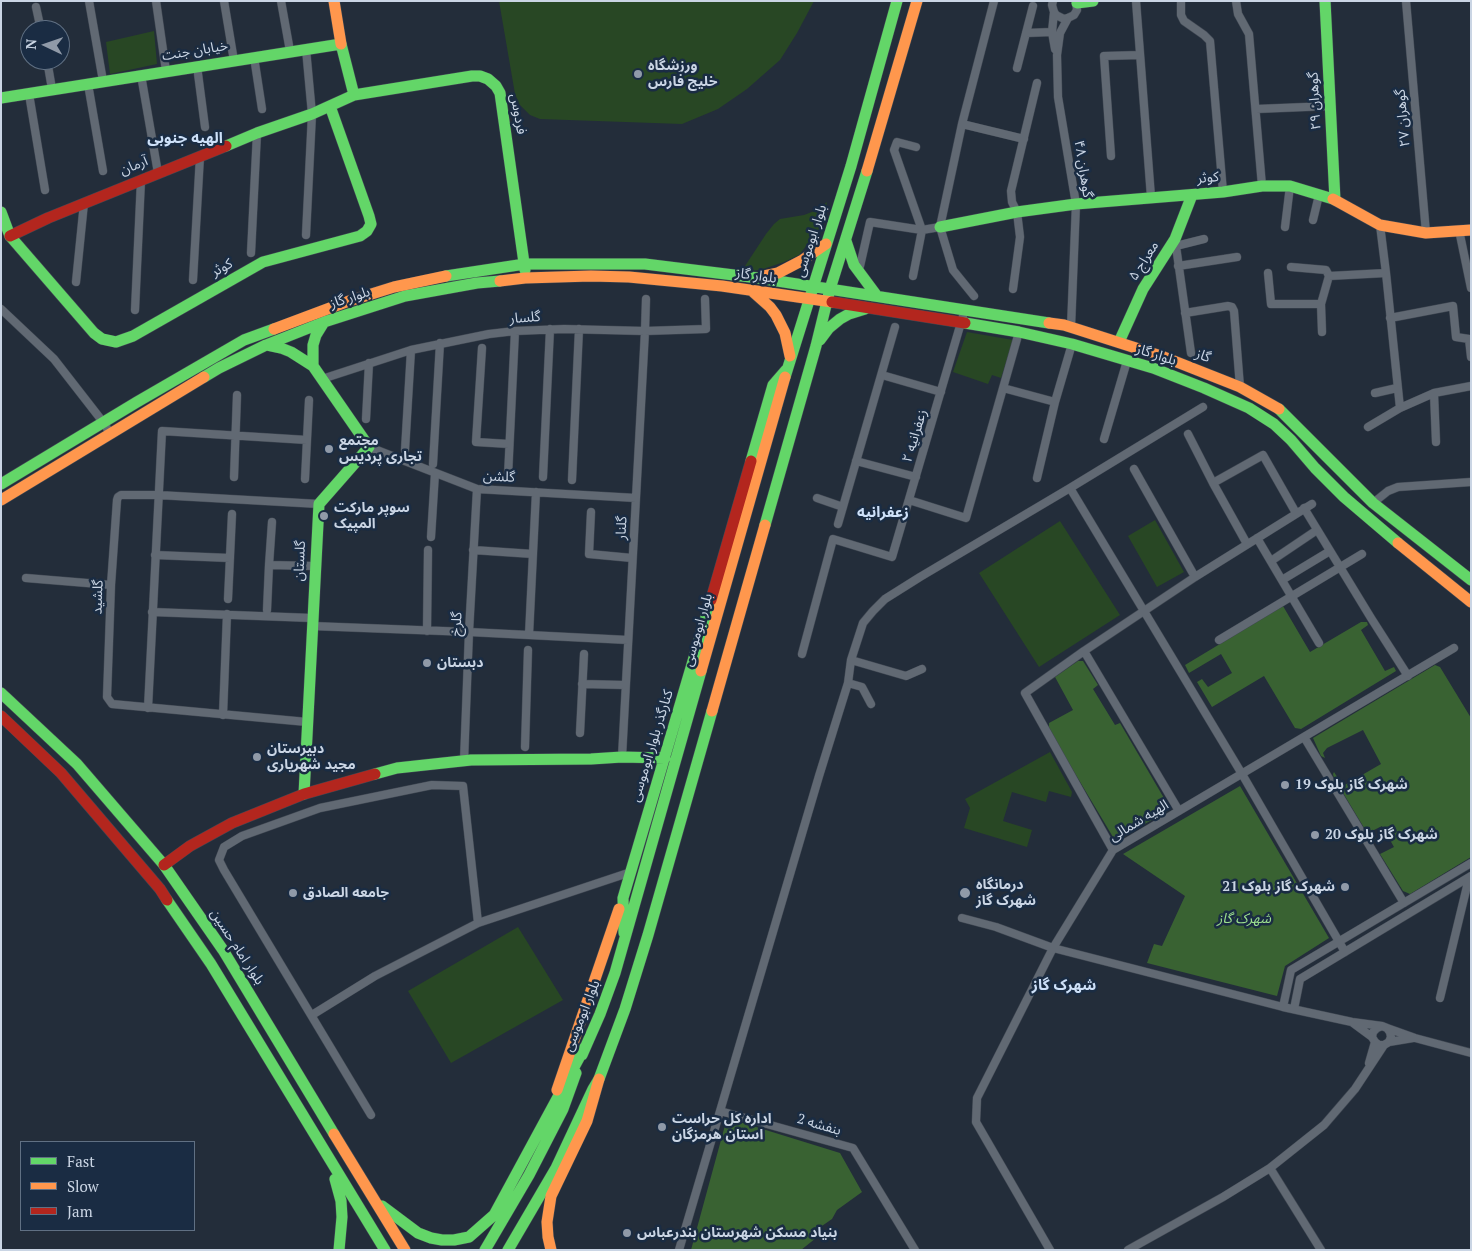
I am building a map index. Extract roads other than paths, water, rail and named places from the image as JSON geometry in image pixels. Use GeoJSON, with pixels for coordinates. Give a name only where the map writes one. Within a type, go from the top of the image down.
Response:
{"type":"FeatureCollection","features":[{"type":"Feature","properties":{"kind":"main road"},"geometry":{"type":"LineString","coordinates":[[334,1],[341,44],[354,95]]}},
{"type":"Feature","properties":{"kind":"main road","name":"بلوار ابوموسی"},"geometry":{"type":"LineString","coordinates":[[485,1250],[529,1175],[563,1109],[585,1047],[600,1014],[615,973],[789,364],[850,166],[897,1]]}},
{"type":"Feature","properties":{"kind":"main road"},"geometry":{"type":"LineString","coordinates":[[551,1250],[548,1237],[548,1222],[551,1196],[583,1129],[625,1009],[648,935],[816,346],[830,289],[917,1]]}},
{"type":"Feature","properties":{"kind":"main road"},"geometry":{"type":"LineString","coordinates":[[1076,2],[1093,1]]}},
{"type":"Feature","properties":{"kind":"main road","name":"گوهران ۲۹"},"geometry":{"type":"LineString","coordinates":[[1325,1],[1335,200]]}},
{"type":"Feature","properties":{"kind":"main road","name":"خیابان جنت"},"geometry":{"type":"LineString","coordinates":[[1,98],[341,44]]}},
{"type":"Feature","properties":{"kind":"main road","name":"فردوس"},"geometry":{"type":"LineString","coordinates":[[354,95],[472,76],[488,79],[496,86],[500,93],[524,264]]}},
{"type":"Feature","properties":{"kind":"main road","name":"آرمان"},"geometry":{"type":"LineString","coordinates":[[10,236],[84,203],[257,133],[312,114],[354,95]]}},
{"type":"Feature","properties":{"kind":"main road","name":"کوثر"},"geometry":{"type":"LineString","coordinates":[[10,236],[94,333],[102,338],[116,342],[133,336],[264,262],[360,236],[367,231],[371,224],[369,216],[330,106]]}},
{"type":"Feature","properties":{"kind":"main road","name":"کوثر"},"geometry":{"type":"LineString","coordinates":[[940,227],[1017,212],[1076,204],[1223,192],[1262,186],[1290,186],[1335,200],[1380,225],[1426,233],[1465,230]]}},
{"type":"Feature","properties":{"kind":"main road","name":"معراج ۵"},"geometry":{"type":"LineString","coordinates":[[1119,342],[1143,289],[1175,243],[1192,195]]}},
{"type":"Feature","properties":{"kind":"main road"},"geometry":{"type":"LineString","coordinates":[[1,212],[10,236]]}},
{"type":"Feature","properties":{"kind":"main road"},"geometry":{"type":"LineString","coordinates":[[846,241],[854,265],[877,296]]}},
{"type":"Feature","properties":{"kind":"main road"},"geometry":{"type":"LineString","coordinates":[[758,278],[778,273],[801,261],[826,244]]}},
{"type":"Feature","properties":{"kind":"main road","name":"بلوار گاز"},"geometry":{"type":"LineString","coordinates":[[1,484],[244,340],[346,302],[394,287],[461,273],[524,264],[596,263],[645,264],[691,269],[830,289]]}},
{"type":"Feature","properties":{"kind":"main road"},"geometry":{"type":"LineString","coordinates":[[524,264],[524,278]]}},
{"type":"Feature","properties":{"kind":"main road","name":"بلوار گاز"},"geometry":{"type":"LineString","coordinates":[[1,500],[210,373],[266,344],[324,322],[405,296],[477,283],[524,278],[630,277],[695,283],[962,322],[1072,344],[1153,368],[1249,408],[1274,424],[1344,497],[1471,602]]}},
{"type":"Feature","properties":{"kind":"main road","name":"گاز"},"geometry":{"type":"LineString","coordinates":[[830,289],[1064,325],[1164,357],[1240,387],[1276,406],[1373,503],[1471,580]]}},
{"type":"Feature","properties":{"kind":"main road"},"geometry":{"type":"LineString","coordinates":[[752,291],[770,307],[779,320],[788,343],[789,364]]}},
{"type":"Feature","properties":{"kind":"main road"},"geometry":{"type":"LineString","coordinates":[[816,346],[829,328],[840,319],[869,308]]}},
{"type":"Feature","properties":{"kind":"main road"},"geometry":{"type":"LineString","coordinates":[[313,366],[313,345],[316,335],[324,322]]}},
{"type":"Feature","properties":{"kind":"main road"},"geometry":{"type":"LineString","coordinates":[[266,344],[291,352],[313,366],[368,447],[318,504]]}},
{"type":"Feature","properties":{"kind":"main road","name":"کنارگذر بلوار ابوموسی"},"geometry":{"type":"LineString","coordinates":[[625,939],[623,898],[773,384],[789,364]]}},
{"type":"Feature","properties":{"kind":"main road"},"geometry":{"type":"LineString","coordinates":[[738,506],[754,491]]}},
{"type":"Feature","properties":{"kind":"main road","name":"گلستان"},"geometry":{"type":"LineString","coordinates":[[304,794],[318,504]]}},
{"type":"Feature","properties":{"kind":"main road"},"geometry":{"type":"LineString","coordinates":[[708,607],[726,587]]}},
{"type":"Feature","properties":{"kind":"main road","name":"بلوار امام حسین"},"geometry":{"type":"LineString","coordinates":[[1,693],[76,764],[164,865],[224,950],[405,1250]]}},
{"type":"Feature","properties":{"kind":"main road"},"geometry":{"type":"LineString","coordinates":[[1,716],[61,773],[160,889],[211,964],[385,1250]]}},
{"type":"Feature","properties":{"kind":"main road"},"geometry":{"type":"LineString","coordinates":[[164,865],[190,846],[232,823],[304,794],[397,768],[464,761],[622,757],[665,758]]}},
{"type":"Feature","properties":{"kind":"main road"},"geometry":{"type":"LineString","coordinates":[[549,1113],[623,898]]}},
{"type":"Feature","properties":{"kind":"main road"},"geometry":{"type":"LineString","coordinates":[[373,1199],[418,1233],[442,1240],[469,1237],[494,1215],[585,1047]]}},
{"type":"Feature","properties":{"kind":"main road"},"geometry":{"type":"LineString","coordinates":[[508,1250],[556,1168],[599,1080]]}},
{"type":"Feature","properties":{"kind":"main road"},"geometry":{"type":"LineString","coordinates":[[329,1158],[341,1201],[342,1216],[339,1250]]}},
{"type":"Feature","properties":{"kind":"street"},"geometry":{"type":"LineString","coordinates":[[89,1],[103,81]]}},
{"type":"Feature","properties":{"kind":"street"},"geometry":{"type":"LineString","coordinates":[[156,1],[166,71]]}},
{"type":"Feature","properties":{"kind":"street"},"geometry":{"type":"LineString","coordinates":[[224,1],[234,61]]}},
{"type":"Feature","properties":{"kind":"street"},"geometry":{"type":"LineString","coordinates":[[281,1],[290,51]]}},
{"type":"Feature","properties":{"kind":"street"},"geometry":{"type":"LineString","coordinates":[[974,296],[953,270],[940,227],[962,124],[994,1]]}},
{"type":"Feature","properties":{"kind":"street"},"geometry":{"type":"LineString","coordinates":[[1054,1],[1052,5],[1054,12],[1052,32],[1057,56]]}},
{"type":"Feature","properties":{"kind":"street"},"geometry":{"type":"LineString","coordinates":[[1136,1],[1151,197]]}},
{"type":"Feature","properties":{"kind":"street"},"geometry":{"type":"LineString","coordinates":[[1181,1],[1181,14],[1184,21],[1210,41],[1223,192]]}},
{"type":"Feature","properties":{"kind":"street"},"geometry":{"type":"LineString","coordinates":[[1236,1],[1238,14],[1249,34],[1262,186]]}},
{"type":"Feature","properties":{"kind":"street","name":"گوهران ۲۷"},"geometry":{"type":"LineString","coordinates":[[1406,1],[1426,233]]}},
{"type":"Feature","properties":{"kind":"street","name":"گوهران ۴۸"},"geometry":{"type":"LineString","coordinates":[[1071,327],[1076,204],[1058,98],[1057,56],[1060,33],[1068,18],[1074,15],[1077,10],[1076,2]]}},
{"type":"Feature","properties":{"kind":"street"},"geometry":{"type":"LineString","coordinates":[[1017,68],[1034,6]]}},
{"type":"Feature","properties":{"kind":"street"},"geometry":{"type":"LineString","coordinates":[[36,7],[39,20]]}},
{"type":"Feature","properties":{"kind":"street"},"geometry":{"type":"LineString","coordinates":[[1054,12],[1060,18],[1068,18]]}},
{"type":"Feature","properties":{"kind":"street"},"geometry":{"type":"LineString","coordinates":[[1026,33],[1052,32]]}},
{"type":"Feature","properties":{"kind":"street"},"geometry":{"type":"LineString","coordinates":[[306,49],[312,114],[306,235]]}},
{"type":"Feature","properties":{"kind":"street"},"geometry":{"type":"LineString","coordinates":[[1111,156],[1104,56],[1140,55]]}},
{"type":"Feature","properties":{"kind":"street"},"geometry":{"type":"LineString","coordinates":[[254,57],[262,109]]}},
{"type":"Feature","properties":{"kind":"street"},"geometry":{"type":"LineString","coordinates":[[197,66],[205,127]]}},
{"type":"Feature","properties":{"kind":"street"},"geometry":{"type":"LineString","coordinates":[[48,70],[52,89]]}},
{"type":"Feature","properties":{"kind":"street"},"geometry":{"type":"LineString","coordinates":[[141,75],[158,173]]}},
{"type":"Feature","properties":{"kind":"street"},"geometry":{"type":"LineString","coordinates":[[1012,289],[1020,237],[1017,212],[1012,202],[1011,191],[1037,83]]}},
{"type":"Feature","properties":{"kind":"street"},"geometry":{"type":"LineString","coordinates":[[88,84],[103,171]]}},
{"type":"Feature","properties":{"kind":"street"},"geometry":{"type":"LineString","coordinates":[[29,94],[45,190]]}},
{"type":"Feature","properties":{"kind":"street"},"geometry":{"type":"LineString","coordinates":[[1256,109],[1330,106]]}},
{"type":"Feature","properties":{"kind":"street"},"geometry":{"type":"LineString","coordinates":[[962,124],[1024,139]]}},
{"type":"Feature","properties":{"kind":"street"},"geometry":{"type":"LineString","coordinates":[[251,253],[257,133]]}},
{"type":"Feature","properties":{"kind":"street"},"geometry":{"type":"LineString","coordinates":[[913,276],[922,230],[894,150],[897,142],[916,147]]}},
{"type":"Feature","properties":{"kind":"street"},"geometry":{"type":"LineString","coordinates":[[193,280],[200,156]]}},
{"type":"Feature","properties":{"kind":"street"},"geometry":{"type":"LineString","coordinates":[[135,310],[141,180]]}},
{"type":"Feature","properties":{"kind":"street"},"geometry":{"type":"LineString","coordinates":[[1284,227],[1290,186]]}},
{"type":"Feature","properties":{"kind":"street"},"geometry":{"type":"LineString","coordinates":[[1313,220],[1319,195]]}},
{"type":"Feature","properties":{"kind":"street"},"geometry":{"type":"LineString","coordinates":[[76,282],[84,203]]}},
{"type":"Feature","properties":{"kind":"street"},"geometry":{"type":"LineString","coordinates":[[860,266],[870,222],[922,230],[940,227]]}},
{"type":"Feature","properties":{"kind":"street"},"geometry":{"type":"LineString","coordinates":[[1380,225],[1400,408]]}},
{"type":"Feature","properties":{"kind":"street"},"geometry":{"type":"LineString","coordinates":[[1465,230],[1471,288]]}},
{"type":"Feature","properties":{"kind":"street"},"geometry":{"type":"LineString","coordinates":[[1191,352],[1175,243],[1204,239]]}},
{"type":"Feature","properties":{"kind":"street"},"geometry":{"type":"LineString","coordinates":[[1178,266],[1237,257]]}},
{"type":"Feature","properties":{"kind":"street"},"geometry":{"type":"LineString","coordinates":[[1291,266],[1326,270],[1329,276],[1321,304],[1322,332]]}},
{"type":"Feature","properties":{"kind":"street"},"geometry":{"type":"LineString","coordinates":[[1268,273],[1271,304],[1321,304]]}},
{"type":"Feature","properties":{"kind":"street"},"geometry":{"type":"LineString","coordinates":[[1329,276],[1386,273]]}},
{"type":"Feature","properties":{"kind":"street","name":"گلنار"},"geometry":{"type":"LineString","coordinates":[[622,757],[646,299]]}},
{"type":"Feature","properties":{"kind":"street","name":"گلسار"},"geometry":{"type":"LineString","coordinates":[[322,379],[411,350],[440,343],[515,331],[550,329],[645,331],[706,329],[705,299]]}},
{"type":"Feature","properties":{"kind":"street"},"geometry":{"type":"LineString","coordinates":[[1390,318],[1453,306],[1456,337],[1470,339],[1471,357]]}},
{"type":"Feature","properties":{"kind":"street"},"geometry":{"type":"LineString","coordinates":[[1185,313],[1232,307],[1234,310],[1240,387]]}},
{"type":"Feature","properties":{"kind":"street"},"geometry":{"type":"LineString","coordinates":[[1,309],[54,358],[110,433]]}},
{"type":"Feature","properties":{"kind":"street","name":"زعفرانیه ۲"},"geometry":{"type":"LineString","coordinates":[[802,654],[833,540],[892,557],[965,309]]}},
{"type":"Feature","properties":{"kind":"street"},"geometry":{"type":"LineString","coordinates":[[838,524],[895,327]]}},
{"type":"Feature","properties":{"kind":"street"},"geometry":{"type":"LineString","coordinates":[[543,477],[550,329]]}},
{"type":"Feature","properties":{"kind":"street"},"geometry":{"type":"LineString","coordinates":[[572,480],[579,329]]}},
{"type":"Feature","properties":{"kind":"street"},"geometry":{"type":"LineString","coordinates":[[508,476],[515,331]]}},
{"type":"Feature","properties":{"kind":"street"},"geometry":{"type":"LineString","coordinates":[[909,500],[966,518],[1019,332]]}},
{"type":"Feature","properties":{"kind":"street"},"geometry":{"type":"LineString","coordinates":[[433,464],[440,343]]}},
{"type":"Feature","properties":{"kind":"street"},"geometry":{"type":"LineString","coordinates":[[1037,478],[1055,402],[1072,344]]}},
{"type":"Feature","properties":{"kind":"street"},"geometry":{"type":"LineString","coordinates":[[482,348],[476,442],[509,444]]}},
{"type":"Feature","properties":{"kind":"street"},"geometry":{"type":"LineString","coordinates":[[405,450],[411,350]]}},
{"type":"Feature","properties":{"kind":"street"},"geometry":{"type":"LineString","coordinates":[[1104,439],[1127,361]]}},
{"type":"Feature","properties":{"kind":"street"},"geometry":{"type":"LineString","coordinates":[[366,419],[369,363]]}},
{"type":"Feature","properties":{"kind":"street"},"geometry":{"type":"LineString","coordinates":[[882,375],[941,392]]}},
{"type":"Feature","properties":{"kind":"street"},"geometry":{"type":"LineString","coordinates":[[1368,428],[1400,408],[1434,393],[1471,386]]}},
{"type":"Feature","properties":{"kind":"street"},"geometry":{"type":"LineString","coordinates":[[1003,388],[1055,402]]}},
{"type":"Feature","properties":{"kind":"street"},"geometry":{"type":"LineString","coordinates":[[1375,393],[1397,388]]}},
{"type":"Feature","properties":{"kind":"street"},"geometry":{"type":"LineString","coordinates":[[1434,393],[1436,442]]}},
{"type":"Feature","properties":{"kind":"street"},"geometry":{"type":"LineString","coordinates":[[234,477],[237,395]]}},
{"type":"Feature","properties":{"kind":"street"},"geometry":{"type":"LineString","coordinates":[[305,479],[309,400]]}},
{"type":"Feature","properties":{"kind":"street"},"geometry":{"type":"LineString","coordinates":[[679,1250],[818,776],[848,683],[851,660],[863,623],[885,599],[1203,407]]}},
{"type":"Feature","properties":{"kind":"street"},"geometry":{"type":"LineString","coordinates":[[148,708],[162,431],[307,440]]}},
{"type":"Feature","properties":{"kind":"street"},"geometry":{"type":"LineString","coordinates":[[1188,434],[1247,544]]}},
{"type":"Feature","properties":{"kind":"street","name":"گلشن"},"geometry":{"type":"LineString","coordinates":[[368,447],[477,488],[636,498]]}},
{"type":"Feature","properties":{"kind":"street"},"geometry":{"type":"LineString","coordinates":[[1213,483],[1263,455],[1296,513]]}},
{"type":"Feature","properties":{"kind":"street"},"geometry":{"type":"LineString","coordinates":[[856,461],[916,477]]}},
{"type":"Feature","properties":{"kind":"street"},"geometry":{"type":"LineString","coordinates":[[1134,469],[1195,577]]}},
{"type":"Feature","properties":{"kind":"street"},"geometry":{"type":"LineString","coordinates":[[431,537],[435,473]]}},
{"type":"Feature","properties":{"kind":"street"},"geometry":{"type":"LineString","coordinates":[[1373,503],[1388,491],[1398,487],[1471,482]]}},
{"type":"Feature","properties":{"kind":"street","name":"گلرخ"},"geometry":{"type":"LineString","coordinates":[[464,761],[477,488]]}},
{"type":"Feature","properties":{"kind":"street"},"geometry":{"type":"LineString","coordinates":[[1070,488],[1242,774],[1345,952]]}},
{"type":"Feature","properties":{"kind":"street"},"geometry":{"type":"LineString","coordinates":[[530,635],[536,492]]}},
{"type":"Feature","properties":{"kind":"street","name":"گلشید"},"geometry":{"type":"LineString","coordinates":[[307,722],[112,704],[107,697],[111,585],[118,497],[121,495],[158,495],[318,504]]}},
{"type":"Feature","properties":{"kind":"street"},"geometry":{"type":"LineString","coordinates":[[817,498],[843,506]]}},
{"type":"Feature","properties":{"kind":"street"},"geometry":{"type":"LineString","coordinates":[[1112,850],[1025,693],[1195,577],[1312,504]]}},
{"type":"Feature","properties":{"kind":"street"},"geometry":{"type":"LineString","coordinates":[[1304,508],[1408,676]]}},
{"type":"Feature","properties":{"kind":"street"},"geometry":{"type":"LineString","coordinates":[[591,512],[589,554],[632,558]]}},
{"type":"Feature","properties":{"kind":"street"},"geometry":{"type":"LineString","coordinates":[[228,600],[232,514]]}},
{"type":"Feature","properties":{"kind":"street"},"geometry":{"type":"LineString","coordinates":[[267,610],[272,522]]}},
{"type":"Feature","properties":{"kind":"street"},"geometry":{"type":"LineString","coordinates":[[1271,562],[1317,530]]}},
{"type":"Feature","properties":{"kind":"street"},"geometry":{"type":"LineString","coordinates":[[1257,538],[1319,643]]}},
{"type":"Feature","properties":{"kind":"street"},"geometry":{"type":"LineString","coordinates":[[427,631],[428,550]]}},
{"type":"Feature","properties":{"kind":"street"},"geometry":{"type":"LineString","coordinates":[[473,550],[533,554]]}},
{"type":"Feature","properties":{"kind":"street"},"geometry":{"type":"LineString","coordinates":[[1282,580],[1330,551]]}},
{"type":"Feature","properties":{"kind":"street"},"geometry":{"type":"LineString","coordinates":[[1219,640],[1362,554]]}},
{"type":"Feature","properties":{"kind":"street"},"geometry":{"type":"LineString","coordinates":[[155,555],[230,558]]}},
{"type":"Feature","properties":{"kind":"street"},"geometry":{"type":"LineString","coordinates":[[269,565],[315,566]]}},
{"type":"Feature","properties":{"kind":"street"},"geometry":{"type":"LineString","coordinates":[[26,578],[111,585]]}},
{"type":"Feature","properties":{"kind":"street"},"geometry":{"type":"LineString","coordinates":[[152,612],[228,614],[427,631],[628,640]]}},
{"type":"Feature","properties":{"kind":"street"},"geometry":{"type":"LineString","coordinates":[[223,714],[228,614]]}},
{"type":"Feature","properties":{"kind":"street","name":"الهیه شمالی"},"geometry":{"type":"LineString","coordinates":[[1050,1250],[976,1122],[977,1098],[1053,948],[1112,850],[1454,648]]}},
{"type":"Feature","properties":{"kind":"street"},"geometry":{"type":"LineString","coordinates":[[525,747],[528,650]]}},
{"type":"Feature","properties":{"kind":"street"},"geometry":{"type":"LineString","coordinates":[[1084,651],[1179,811]]}},
{"type":"Feature","properties":{"kind":"street"},"geometry":{"type":"LineString","coordinates":[[580,732],[584,654]]}},
{"type":"Feature","properties":{"kind":"street"},"geometry":{"type":"LineString","coordinates":[[851,660],[906,676],[922,669]]}},
{"type":"Feature","properties":{"kind":"street"},"geometry":{"type":"LineString","coordinates":[[848,683],[862,687],[871,704]]}},
{"type":"Feature","properties":{"kind":"street"},"geometry":{"type":"LineString","coordinates":[[582,684],[625,686]]}},
{"type":"Feature","properties":{"kind":"street"},"geometry":{"type":"LineString","coordinates":[[1304,737],[1404,903]]}},
{"type":"Feature","properties":{"kind":"street"},"geometry":{"type":"LineString","coordinates":[[371,1114],[219,860],[224,847],[242,836],[320,808],[432,784],[463,786],[478,923]]}},
{"type":"Feature","properties":{"kind":"street"},"geometry":{"type":"LineString","coordinates":[[1283,1007],[1291,970],[1471,863]]}},
{"type":"Feature","properties":{"kind":"street"},"geometry":{"type":"LineString","coordinates":[[312,1015],[375,976],[478,923],[631,872]]}},
{"type":"Feature","properties":{"kind":"street"},"geometry":{"type":"LineString","coordinates":[[1294,1010],[1300,979],[1470,877]]}},
{"type":"Feature","properties":{"kind":"street"},"geometry":{"type":"LineString","coordinates":[[1440,998],[1470,877]]}},
{"type":"Feature","properties":{"kind":"street"},"geometry":{"type":"LineString","coordinates":[[962,918],[996,927],[1053,948],[1294,1010],[1384,1027],[1415,1038],[1471,1053]]}},
{"type":"Feature","properties":{"kind":"street"},"geometry":{"type":"LineString","coordinates":[[1352,1022],[1379,1045],[1415,1038]]}},
{"type":"Feature","properties":{"kind":"street"},"geometry":{"type":"LineString","coordinates":[[1128,1250],[1223,1197],[1270,1168],[1324,1125],[1355,1089],[1391,1037],[1390,1032],[1384,1027],[1377,1028],[1373,1032],[1374,1040],[1368,1068]]}},
{"type":"Feature","properties":{"kind":"street","name":"بنفشه 2"},"geometry":{"type":"LineString","coordinates":[[720,1111],[853,1148],[915,1250]]}},
{"type":"Feature","properties":{"kind":"street"},"geometry":{"type":"LineString","coordinates":[[1270,1168],[1321,1250]]}},
{"type":"Feature","properties":{"kind":"place","name":"ورزشگاه خلیج فارس"},"geometry":{"type":"Point","coordinates":[638,74]}},
{"type":"Feature","properties":{"kind":"place","name":"مجتمع تجاری پردیس"},"geometry":{"type":"Point","coordinates":[329,449]}},
{"type":"Feature","properties":{"kind":"place","name":"سوپر مارکت المپیک"},"geometry":{"type":"Point","coordinates":[324,516]}},
{"type":"Feature","properties":{"kind":"place","name":"دبستان"},"geometry":{"type":"Point","coordinates":[427,663]}},
{"type":"Feature","properties":{"kind":"place","name":"دبیرستان مجید شهریاری"},"geometry":{"type":"Point","coordinates":[257,757]}},
{"type":"Feature","properties":{"kind":"place","name":"شهرک گاز بلوک 19"},"geometry":{"type":"Point","coordinates":[1285,785]}},
{"type":"Feature","properties":{"kind":"place","name":"شهرک گاز بلوک 20"},"geometry":{"type":"Point","coordinates":[1315,835]}},
{"type":"Feature","properties":{"kind":"place","name":"شهرک گاز بلوک 21"},"geometry":{"type":"Point","coordinates":[1345,887]}},
{"type":"Feature","properties":{"kind":"place","name":"جامعه الصادق"},"geometry":{"type":"Point","coordinates":[293,893]}},
{"type":"Feature","properties":{"kind":"place","name":"درمانگاه شهرک گاز"},"geometry":{"type":"Point","coordinates":[965,893]}},
{"type":"Feature","properties":{"kind":"place","name":"اداره کل حراست استان هرمزگان"},"geometry":{"type":"Point","coordinates":[662,1127]}},
{"type":"Feature","properties":{"kind":"place","name":"بنیاد مسکن شهرستان بندرعباس"},"geometry":{"type":"Point","coordinates":[627,1233]}},
{"type":"Feature","properties":{"kind":"district","name":"الهیه جنوبی"},"geometry":{"type":"Point","coordinates":[185,139]}},
{"type":"Feature","properties":{"kind":"district","name":"زعفرانیه"},"geometry":{"type":"Point","coordinates":[883,513]}},
{"type":"Feature","properties":{"kind":"district","name":"شهرک گاز"},"geometry":{"type":"Point","coordinates":[1064,986]}}]}
